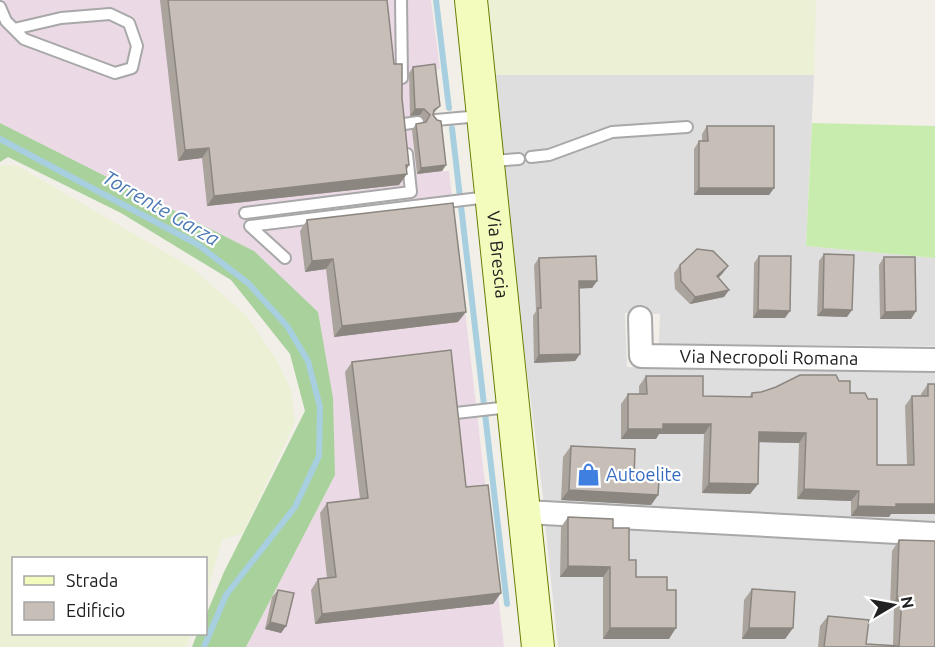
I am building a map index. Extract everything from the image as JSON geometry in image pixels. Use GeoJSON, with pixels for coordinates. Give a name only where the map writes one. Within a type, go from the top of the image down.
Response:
{"type":"FeatureCollection","features":[{"type":"Feature","properties":{"kind":"main road","name":"Via Brescia"},"geometry":{"type":"LineString","coordinates":[[471,0],[488,161],[482,197],[503,407],[525,512],[538,647]]}},
{"type":"Feature","properties":{"kind":"street","name":"Via Necropoli Romana"},"geometry":{"type":"LineString","coordinates":[[640,318],[641,356],[935,360]]}},
{"type":"Feature","properties":{"kind":"street"},"geometry":{"type":"LineString","coordinates":[[525,512],[935,534]]}},
{"type":"Feature","properties":{"kind":"lane"},"geometry":{"type":"LineString","coordinates":[[401,0],[402,84]]}},
{"type":"Feature","properties":{"kind":"lane"},"geometry":{"type":"LineString","coordinates":[[0,7],[6,21],[14,29],[24,39],[115,73],[132,68],[137,46],[129,23],[110,14],[61,18],[14,29]]}},
{"type":"Feature","properties":{"kind":"lane"},"geometry":{"type":"LineString","coordinates":[[436,120],[483,115]]}},
{"type":"Feature","properties":{"kind":"lane"},"geometry":{"type":"LineString","coordinates":[[245,213],[411,192],[403,120],[418,122]]}},
{"type":"Feature","properties":{"kind":"lane"},"geometry":{"type":"LineString","coordinates":[[531,158],[549,155],[612,132],[687,127]]}},
{"type":"Feature","properties":{"kind":"lane"},"geometry":{"type":"LineString","coordinates":[[488,161],[519,159]]}},
{"type":"Feature","properties":{"kind":"lane"},"geometry":{"type":"LineString","coordinates":[[285,258],[250,226],[482,197]]}},
{"type":"Feature","properties":{"kind":"lane"},"geometry":{"type":"LineString","coordinates":[[456,413],[503,407]]}},
{"type":"Feature","properties":{"kind":"shaded area"},"geometry":{"type":"Polygon","coordinates":[[[0,0],[431,0],[440,69],[431,71],[442,171],[449,171],[504,647],[246,647],[335,475],[254,251],[0,123],[0,0]]]}},
{"type":"Feature","properties":{"kind":"shaded area"},"geometry":{"type":"Polygon","coordinates":[[[496,75],[814,75],[806,246],[935,258],[935,346],[659,344],[660,314],[625,313],[627,367],[935,372],[935,521],[544,504],[512,254],[496,75]]]}},
{"type":"Feature","properties":{"kind":"shaded area"},"geometry":{"type":"Polygon","coordinates":[[[545,523],[935,540],[935,647],[558,647],[545,523]]]}},
{"type":"Feature","properties":{"kind":"green space"},"geometry":{"type":"Polygon","coordinates":[[[487,0],[816,0],[814,75],[496,75],[487,0]]]}},
{"type":"Feature","properties":{"kind":"green space"},"geometry":{"type":"Polygon","coordinates":[[[0,123],[254,251],[318,312],[333,398],[335,475],[246,647],[192,647],[197,635],[207,635],[207,613],[224,572],[305,411],[290,354],[231,280],[121,213],[8,157],[0,162],[0,123]]]}},
{"type":"Feature","properties":{"kind":"green space"},"geometry":{"type":"Polygon","coordinates":[[[812,123],[935,126],[935,258],[806,246],[812,123]]]}},
{"type":"Feature","properties":{"kind":"green space"},"geometry":{"type":"Polygon","coordinates":[[[0,165],[18,166],[192,268],[247,316],[276,359],[291,390],[295,422],[243,533],[222,540],[207,592],[207,557],[12,557],[12,635],[191,635],[186,647],[0,647],[0,165]]]}},
{"type":"Feature","properties":{"kind":"building"},"geometry":{"type":"Polygon","coordinates":[[[168,0],[387,0],[394,64],[402,64],[402,98],[409,165],[406,165],[407,174],[214,196],[209,148],[185,150],[168,0]]]}},
{"type":"Feature","properties":{"kind":"building"},"geometry":{"type":"Polygon","coordinates":[[[435,64],[440,106],[434,110],[433,115],[441,121],[446,165],[421,168],[416,124],[426,122],[430,115],[424,109],[415,109],[413,67],[435,64]]]}},
{"type":"Feature","properties":{"kind":"building"},"geometry":{"type":"Polygon","coordinates":[[[707,126],[774,126],[774,188],[699,188],[699,141],[708,141],[707,126]]]}},
{"type":"Feature","properties":{"kind":"building"},"geometry":{"type":"Polygon","coordinates":[[[453,203],[466,312],[342,326],[333,259],[312,261],[307,220],[453,203]]]}},
{"type":"Feature","properties":{"kind":"building"},"geometry":{"type":"Polygon","coordinates":[[[697,249],[713,251],[728,266],[717,276],[729,290],[695,297],[681,281],[680,265],[697,249]]]}},
{"type":"Feature","properties":{"kind":"building"},"geometry":{"type":"Polygon","coordinates":[[[824,254],[854,255],[852,310],[823,309],[824,254]]]}},
{"type":"Feature","properties":{"kind":"building"},"geometry":{"type":"Polygon","coordinates":[[[596,256],[597,281],[579,281],[580,354],[539,355],[538,308],[541,308],[539,258],[596,256]]]}},
{"type":"Feature","properties":{"kind":"building"},"geometry":{"type":"Polygon","coordinates":[[[759,256],[791,256],[790,311],[758,310],[759,256]]]}},
{"type":"Feature","properties":{"kind":"building"},"geometry":{"type":"Polygon","coordinates":[[[884,257],[915,257],[916,311],[885,312],[884,257]]]}},
{"type":"Feature","properties":{"kind":"building"},"geometry":{"type":"Polygon","coordinates":[[[451,350],[466,487],[488,485],[501,593],[322,614],[318,579],[336,577],[327,503],[368,498],[352,362],[451,350]]]}},
{"type":"Feature","properties":{"kind":"building"},"geometry":{"type":"Polygon","coordinates":[[[800,375],[836,375],[839,381],[850,381],[850,393],[865,393],[868,399],[877,399],[877,465],[914,465],[912,396],[928,396],[928,384],[935,384],[935,504],[896,504],[896,507],[858,506],[859,491],[804,489],[806,433],[759,432],[758,484],[709,483],[711,424],[663,424],[663,429],[628,429],[628,394],[647,394],[646,376],[703,376],[703,396],[752,397],[752,393],[776,387],[800,375]]]}},
{"type":"Feature","properties":{"kind":"building"},"geometry":{"type":"Polygon","coordinates":[[[571,446],[635,449],[634,479],[659,480],[658,495],[569,490],[571,446]]]}},
{"type":"Feature","properties":{"kind":"building"},"geometry":{"type":"Polygon","coordinates":[[[568,517],[613,519],[613,528],[629,528],[629,560],[636,560],[636,577],[667,577],[667,590],[676,590],[676,628],[610,628],[610,567],[568,566],[568,517]]]}},
{"type":"Feature","properties":{"kind":"building"},"geometry":{"type":"Polygon","coordinates":[[[899,540],[935,541],[935,647],[824,647],[828,616],[869,620],[866,644],[899,646],[902,597],[897,597],[899,540]]]}},
{"type":"Feature","properties":{"kind":"building"},"geometry":{"type":"Polygon","coordinates":[[[752,589],[795,592],[793,628],[749,628],[752,589]]]}},
{"type":"Feature","properties":{"kind":"building"},"geometry":{"type":"Polygon","coordinates":[[[278,590],[294,593],[286,626],[270,622],[278,590]]]}},
{"type":"Feature","properties":{"kind":"waterway"},"geometry":{"type":"LineString","coordinates":[[436,0],[449,108]]}},
{"type":"Feature","properties":{"kind":"waterway"},"geometry":{"type":"LineString","coordinates":[[452,128],[507,604]]}},
{"type":"Feature","properties":{"kind":"waterway","name":"Torrente Garza"},"geometry":{"type":"LineString","coordinates":[[0,139],[197,244],[248,283],[287,326],[308,361],[320,407],[319,456],[295,507],[226,595],[204,647]]}},
{"type":"Feature","properties":{"kind":"place","name":"Autoelite"},"geometry":{"type":"Point","coordinates":[588,475]}}]}
